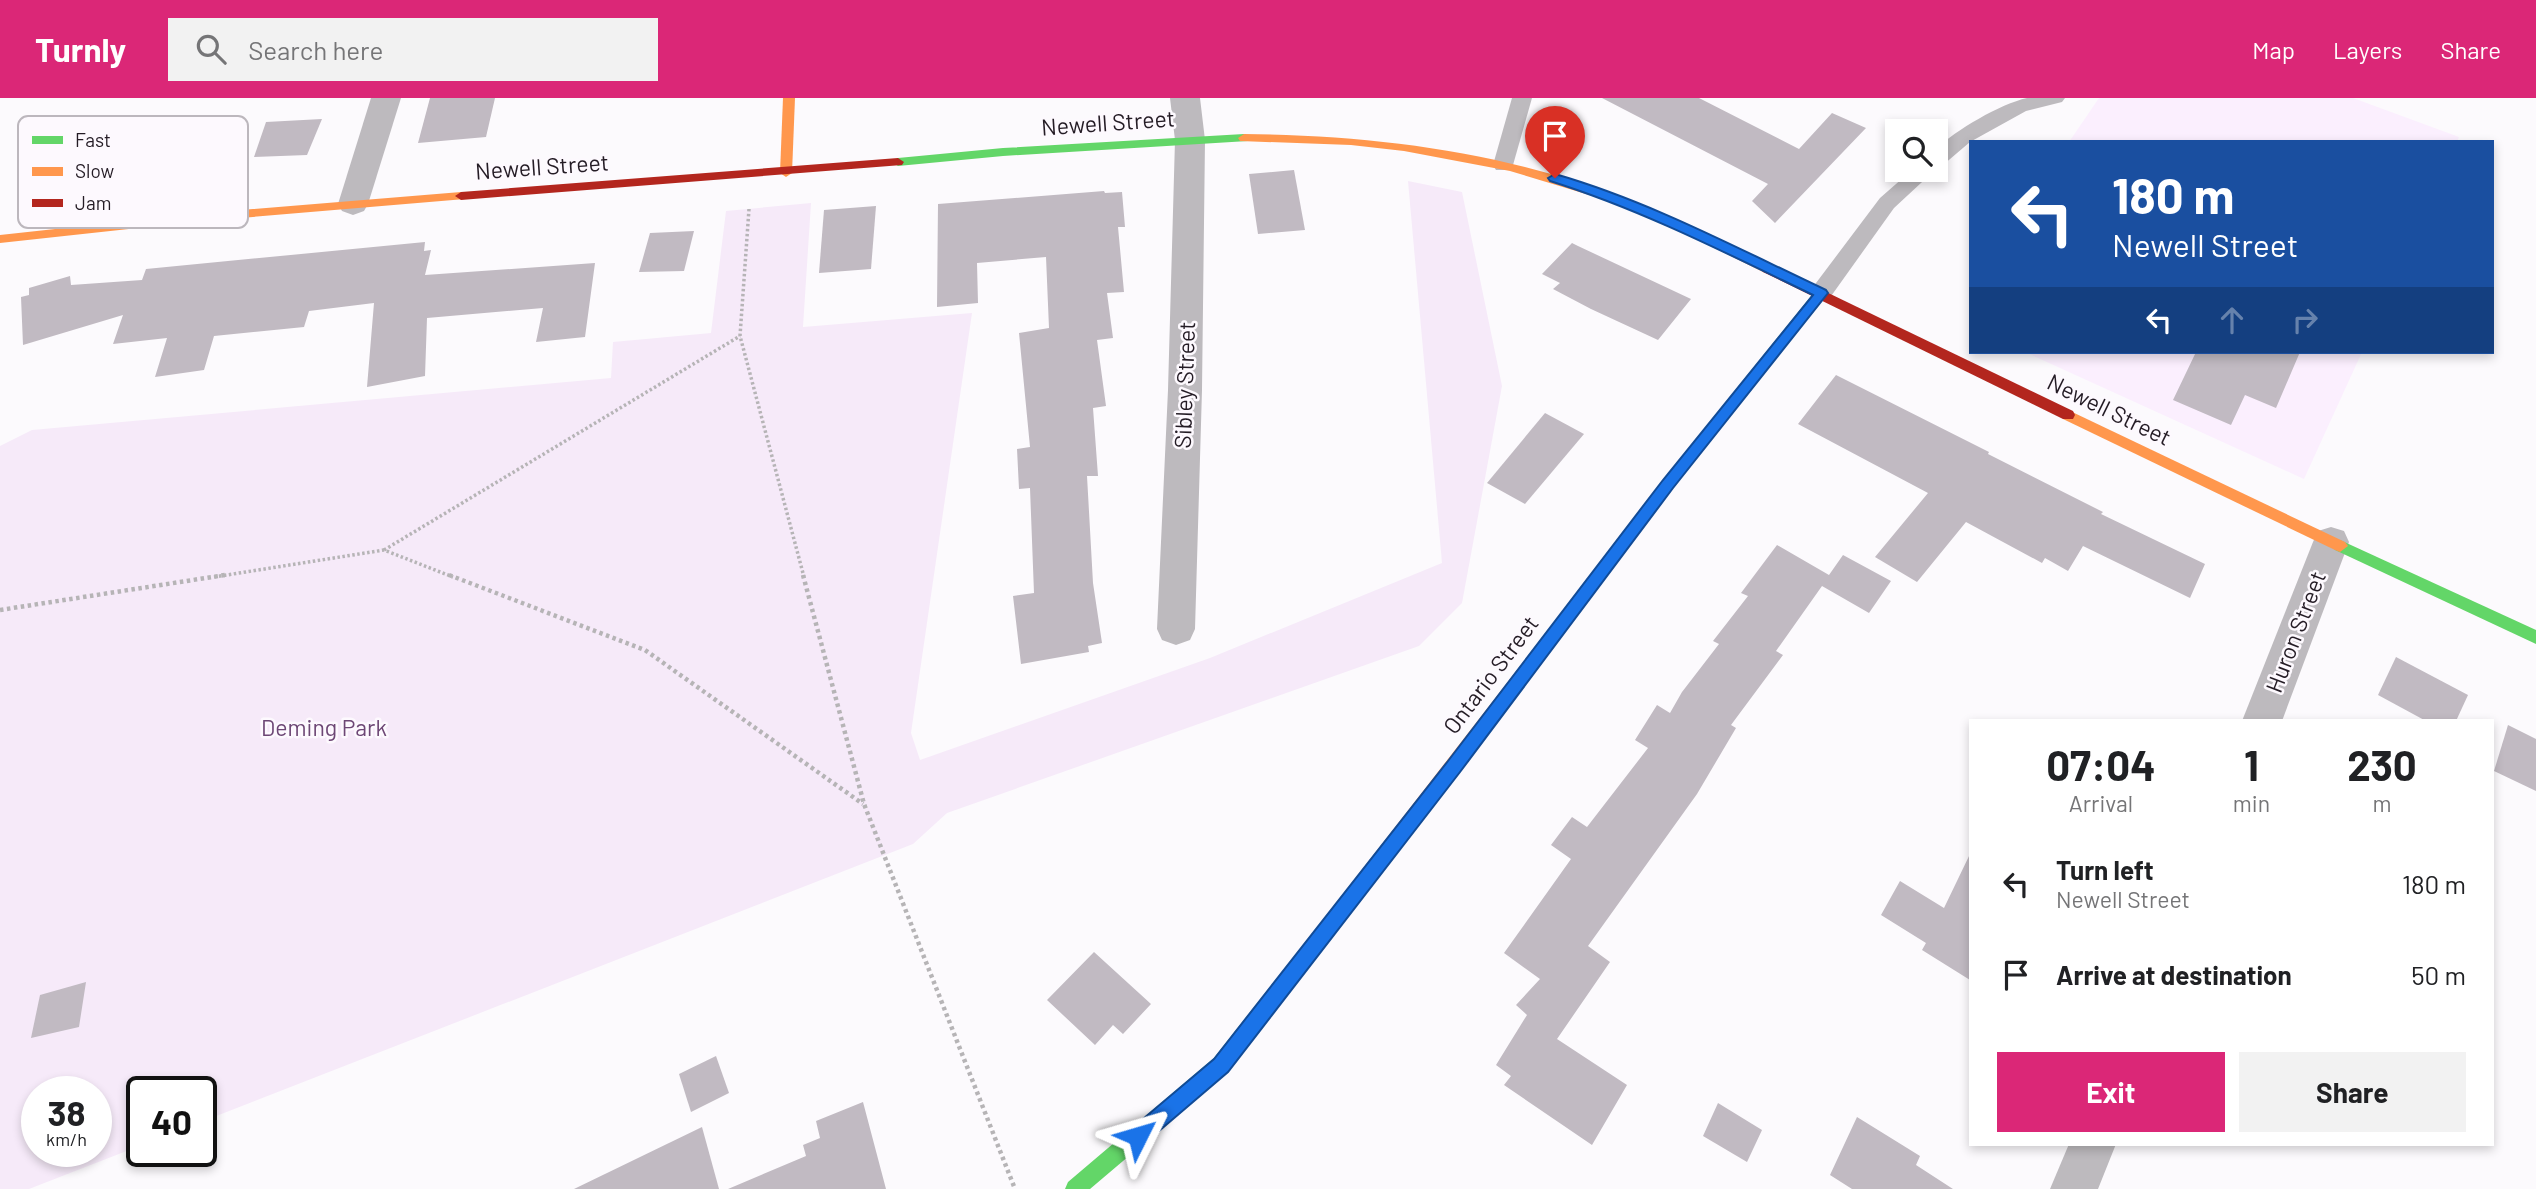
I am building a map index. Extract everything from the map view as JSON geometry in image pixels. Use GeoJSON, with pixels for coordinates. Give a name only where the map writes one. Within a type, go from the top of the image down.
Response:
{"type":"FeatureCollection","features":[{"type":"Feature","properties":{"kind":"street"},"geometry":{"type":"LineString","coordinates":[[353,204],[386,98]]}},
{"type":"Feature","properties":{"kind":"street"},"geometry":{"type":"LineString","coordinates":[[786,173],[789,98]]}},
{"type":"Feature","properties":{"kind":"street","name":"Sibley Street"},"geometry":{"type":"LineString","coordinates":[[1176,629],[1185,390],[1190,140],[1185,98]]}},
{"type":"Feature","properties":{"kind":"street","name":"Newell Street"},"geometry":{"type":"LineString","coordinates":[[248,212],[786,173],[981,153],[1190,140],[1343,139],[1406,146],[1503,164],[1599,192],[1651,213],[2331,542],[2536,637]]}},
{"type":"Feature","properties":{"kind":"street","name":"Newell Street"},"geometry":{"type":"LineString","coordinates":[[0,239],[92,228]]}},
{"type":"Feature","properties":{"kind":"street","name":"Ontario Street"},"geometry":{"type":"LineString","coordinates":[[1075,1189],[1221,1065],[1454,767],[1668,484],[1821,293]]}},
{"type":"Feature","properties":{"kind":"street","name":"Huron Street"},"geometry":{"type":"LineString","coordinates":[[2263,719],[2331,542]]}},
{"type":"Feature","properties":{"kind":"street"},"geometry":{"type":"LineString","coordinates":[[2074,1189],[2092,1146]]}},
{"type":"Feature","properties":{"kind":"lane"},"geometry":{"type":"LineString","coordinates":[[1503,164],[1522,98]]}},
{"type":"Feature","properties":{"kind":"lane"},"geometry":{"type":"LineString","coordinates":[[1948,149],[2020,106],[2056,98]]}},
{"type":"Feature","properties":{"kind":"lane","name":"Ontario Street"},"geometry":{"type":"LineString","coordinates":[[1821,293],[1887,203],[1911,182]]}},
{"type":"Feature","properties":{"kind":"path"},"geometry":{"type":"LineString","coordinates":[[752,175],[740,336],[864,804],[1015,1189]]}},
{"type":"Feature","properties":{"kind":"path"},"geometry":{"type":"LineString","coordinates":[[0,610],[384,550],[740,336]]}},
{"type":"Feature","properties":{"kind":"path"},"geometry":{"type":"LineString","coordinates":[[384,550],[645,650],[864,804]]}},
{"type":"Feature","properties":{"kind":"shaded area"},"geometry":{"type":"Polygon","coordinates":[[[2099,98],[2353,98],[2459,137],[2458,140],[2070,140],[2099,98]]]}},
{"type":"Feature","properties":{"kind":"shaded area"},"geometry":{"type":"Polygon","coordinates":[[[2029,354],[2361,354],[2304,479],[2029,354]]]}},
{"type":"Feature","properties":{"kind":"green space","name":"Deming Park"},"geometry":{"type":"Polygon","coordinates":[[[1408,181],[1462,192],[1502,386],[1462,603],[1419,646],[947,813],[913,844],[217,1116],[217,1076],[126,1076],[126,1151],[112,1157],[112,1076],[21,1076],[21,1167],[86,1167],[29,1189],[0,1189],[0,446],[32,430],[611,378],[613,342],[711,333],[726,211],[811,203],[803,327],[972,313],[911,733],[920,760],[1210,658],[1442,563],[1408,181]]]}},
{"type":"Feature","properties":{"kind":"building"},"geometry":{"type":"Polygon","coordinates":[[[430,98],[495,98],[486,137],[418,143],[430,98]]]}},
{"type":"Feature","properties":{"kind":"building"},"geometry":{"type":"Polygon","coordinates":[[[1602,98],[1699,98],[1799,149],[1832,113],[1866,128],[1775,223],[1752,201],[1768,184],[1602,98]]]}},
{"type":"Feature","properties":{"kind":"building"},"geometry":{"type":"Polygon","coordinates":[[[322,119],[307,155],[254,157],[266,122],[322,119]]]}},
{"type":"Feature","properties":{"kind":"building"},"geometry":{"type":"Polygon","coordinates":[[[1294,170],[1305,230],[1258,234],[1249,174],[1294,170]]]}},
{"type":"Feature","properties":{"kind":"building"},"geometry":{"type":"Polygon","coordinates":[[[1104,191],[1122,192],[1125,227],[1118,227],[1124,292],[1107,293],[1113,338],[1097,340],[1106,406],[1093,408],[1098,476],[1087,476],[1093,583],[1102,643],[1088,646],[1089,652],[1021,664],[1013,596],[1034,593],[1030,488],[1019,489],[1017,449],[1030,447],[1019,333],[1049,328],[1046,257],[977,263],[978,303],[937,307],[938,204],[1104,191]]]}},
{"type":"Feature","properties":{"kind":"building"},"geometry":{"type":"Polygon","coordinates":[[[876,206],[871,269],[819,273],[824,210],[876,206]]]}},
{"type":"Feature","properties":{"kind":"building"},"geometry":{"type":"Polygon","coordinates":[[[694,231],[684,271],[639,272],[650,233],[694,231]]]}},
{"type":"Feature","properties":{"kind":"building"},"geometry":{"type":"Polygon","coordinates":[[[425,242],[424,251],[431,250],[425,275],[595,263],[585,337],[536,342],[543,308],[427,318],[425,376],[367,387],[374,303],[309,311],[304,327],[214,336],[204,370],[155,377],[167,338],[113,344],[123,315],[23,345],[21,297],[29,295],[29,288],[70,276],[71,285],[142,280],[146,269],[425,242]]]}},
{"type":"Feature","properties":{"kind":"building"},"geometry":{"type":"Polygon","coordinates":[[[1572,243],[1691,299],[1658,340],[1591,309],[1553,289],[1560,283],[1542,274],[1572,243]]]}},
{"type":"Feature","properties":{"kind":"building"},"geometry":{"type":"Polygon","coordinates":[[[2195,354],[2299,354],[2276,408],[2245,395],[2231,425],[2173,400],[2195,354]]]}},
{"type":"Feature","properties":{"kind":"building"},"geometry":{"type":"Polygon","coordinates":[[[1836,375],[1989,452],[1988,454],[2103,512],[2101,514],[2205,564],[2190,598],[2083,546],[2068,571],[2045,558],[2042,563],[1966,522],[1917,582],[1875,557],[1928,493],[1798,424],[1836,375]]]}},
{"type":"Feature","properties":{"kind":"building"},"geometry":{"type":"Polygon","coordinates":[[[1545,413],[1584,434],[1525,504],[1487,483],[1545,413]]]}},
{"type":"Feature","properties":{"kind":"building"},"geometry":{"type":"Polygon","coordinates":[[[1777,545],[1829,575],[1843,555],[1891,581],[1869,613],[1822,586],[1776,651],[1783,655],[1731,725],[1736,728],[1697,794],[1588,946],[1610,962],[1557,1039],[1627,1085],[1592,1145],[1504,1085],[1511,1076],[1496,1065],[1527,1015],[1516,1005],[1540,979],[1504,953],[1571,859],[1551,845],[1572,817],[1587,827],[1648,748],[1635,740],[1657,705],[1670,713],[1682,692],[1719,644],[1713,641],[1748,596],[1741,593],[1777,545]]]}},
{"type":"Feature","properties":{"kind":"building"},"geometry":{"type":"Polygon","coordinates":[[[2396,657],[2468,695],[2457,719],[2422,719],[2378,695],[2396,657]]]}},
{"type":"Feature","properties":{"kind":"building"},"geometry":{"type":"Polygon","coordinates":[[[2508,725],[2536,739],[2536,791],[2494,771],[2508,725]]]}},
{"type":"Feature","properties":{"kind":"building"},"geometry":{"type":"Polygon","coordinates":[[[1969,856],[1969,979],[1922,950],[1926,943],[1881,915],[1900,881],[1944,908],[1969,856]]]}},
{"type":"Feature","properties":{"kind":"building"},"geometry":{"type":"Polygon","coordinates":[[[1094,952],[1151,1004],[1123,1034],[1113,1025],[1095,1045],[1047,1000],[1094,952]]]}},
{"type":"Feature","properties":{"kind":"building"},"geometry":{"type":"Polygon","coordinates":[[[86,982],[79,1027],[31,1038],[40,995],[86,982]]]}},
{"type":"Feature","properties":{"kind":"building"},"geometry":{"type":"Polygon","coordinates":[[[716,1056],[729,1093],[691,1112],[679,1074],[716,1056]]]}},
{"type":"Feature","properties":{"kind":"building"},"geometry":{"type":"Polygon","coordinates":[[[863,1102],[886,1189],[728,1189],[806,1156],[803,1145],[820,1138],[816,1121],[863,1102]]]}},
{"type":"Feature","properties":{"kind":"building"},"geometry":{"type":"Polygon","coordinates":[[[1718,1103],[1762,1130],[1747,1162],[1703,1136],[1718,1103]]]}},
{"type":"Feature","properties":{"kind":"building"},"geometry":{"type":"Polygon","coordinates":[[[1857,1117],[1920,1156],[1916,1165],[1953,1189],[1852,1189],[1830,1175],[1857,1117]]]}},
{"type":"Feature","properties":{"kind":"building"},"geometry":{"type":"Polygon","coordinates":[[[702,1127],[719,1189],[574,1189],[702,1127]]]}},
{"type":"Feature","properties":{"kind":"traffic: fast"},"geometry":{"type":"LineString","coordinates":[[898,162],[1003,152],[1244,138]]}},
{"type":"Feature","properties":{"kind":"traffic: fast"},"geometry":{"type":"LineString","coordinates":[[1578,603],[1668,484],[1821,293]]}},
{"type":"Feature","properties":{"kind":"traffic: fast"},"geometry":{"type":"LineString","coordinates":[[2340,546],[2536,637]]}},
{"type":"Feature","properties":{"kind":"traffic: fast"},"geometry":{"type":"LineString","coordinates":[[1075,1189],[1221,1065],[1336,917]]}},
{"type":"Feature","properties":{"kind":"traffic: slow"},"geometry":{"type":"LineString","coordinates":[[786,173],[789,98]]}},
{"type":"Feature","properties":{"kind":"traffic: slow"},"geometry":{"type":"LineString","coordinates":[[1244,138],[1351,141],[1458,155],[1510,167],[1613,198],[1676,224],[1768,269]]}},
{"type":"Feature","properties":{"kind":"traffic: slow"},"geometry":{"type":"LineString","coordinates":[[248,213],[461,196]]}},
{"type":"Feature","properties":{"kind":"traffic: slow"},"geometry":{"type":"LineString","coordinates":[[0,239],[101,228]]}},
{"type":"Feature","properties":{"kind":"traffic: slow"},"geometry":{"type":"LineString","coordinates":[[2068,415],[2340,546]]}},
{"type":"Feature","properties":{"kind":"traffic: slow"},"geometry":{"type":"LineString","coordinates":[[1336,917],[1578,603]]}},
{"type":"Feature","properties":{"kind":"traffic: jam"},"geometry":{"type":"LineString","coordinates":[[461,196],[898,162]]}},
{"type":"Feature","properties":{"kind":"traffic: jam"},"geometry":{"type":"LineString","coordinates":[[1768,269],[2068,415]]}},
{"type":"Feature","properties":{"kind":"route"},"geometry":{"type":"LineString","coordinates":[[1138,1136],[1221,1065],[1454,767],[1668,484],[1821,293],[1663,218],[1599,192],[1555,178]]}}]}
